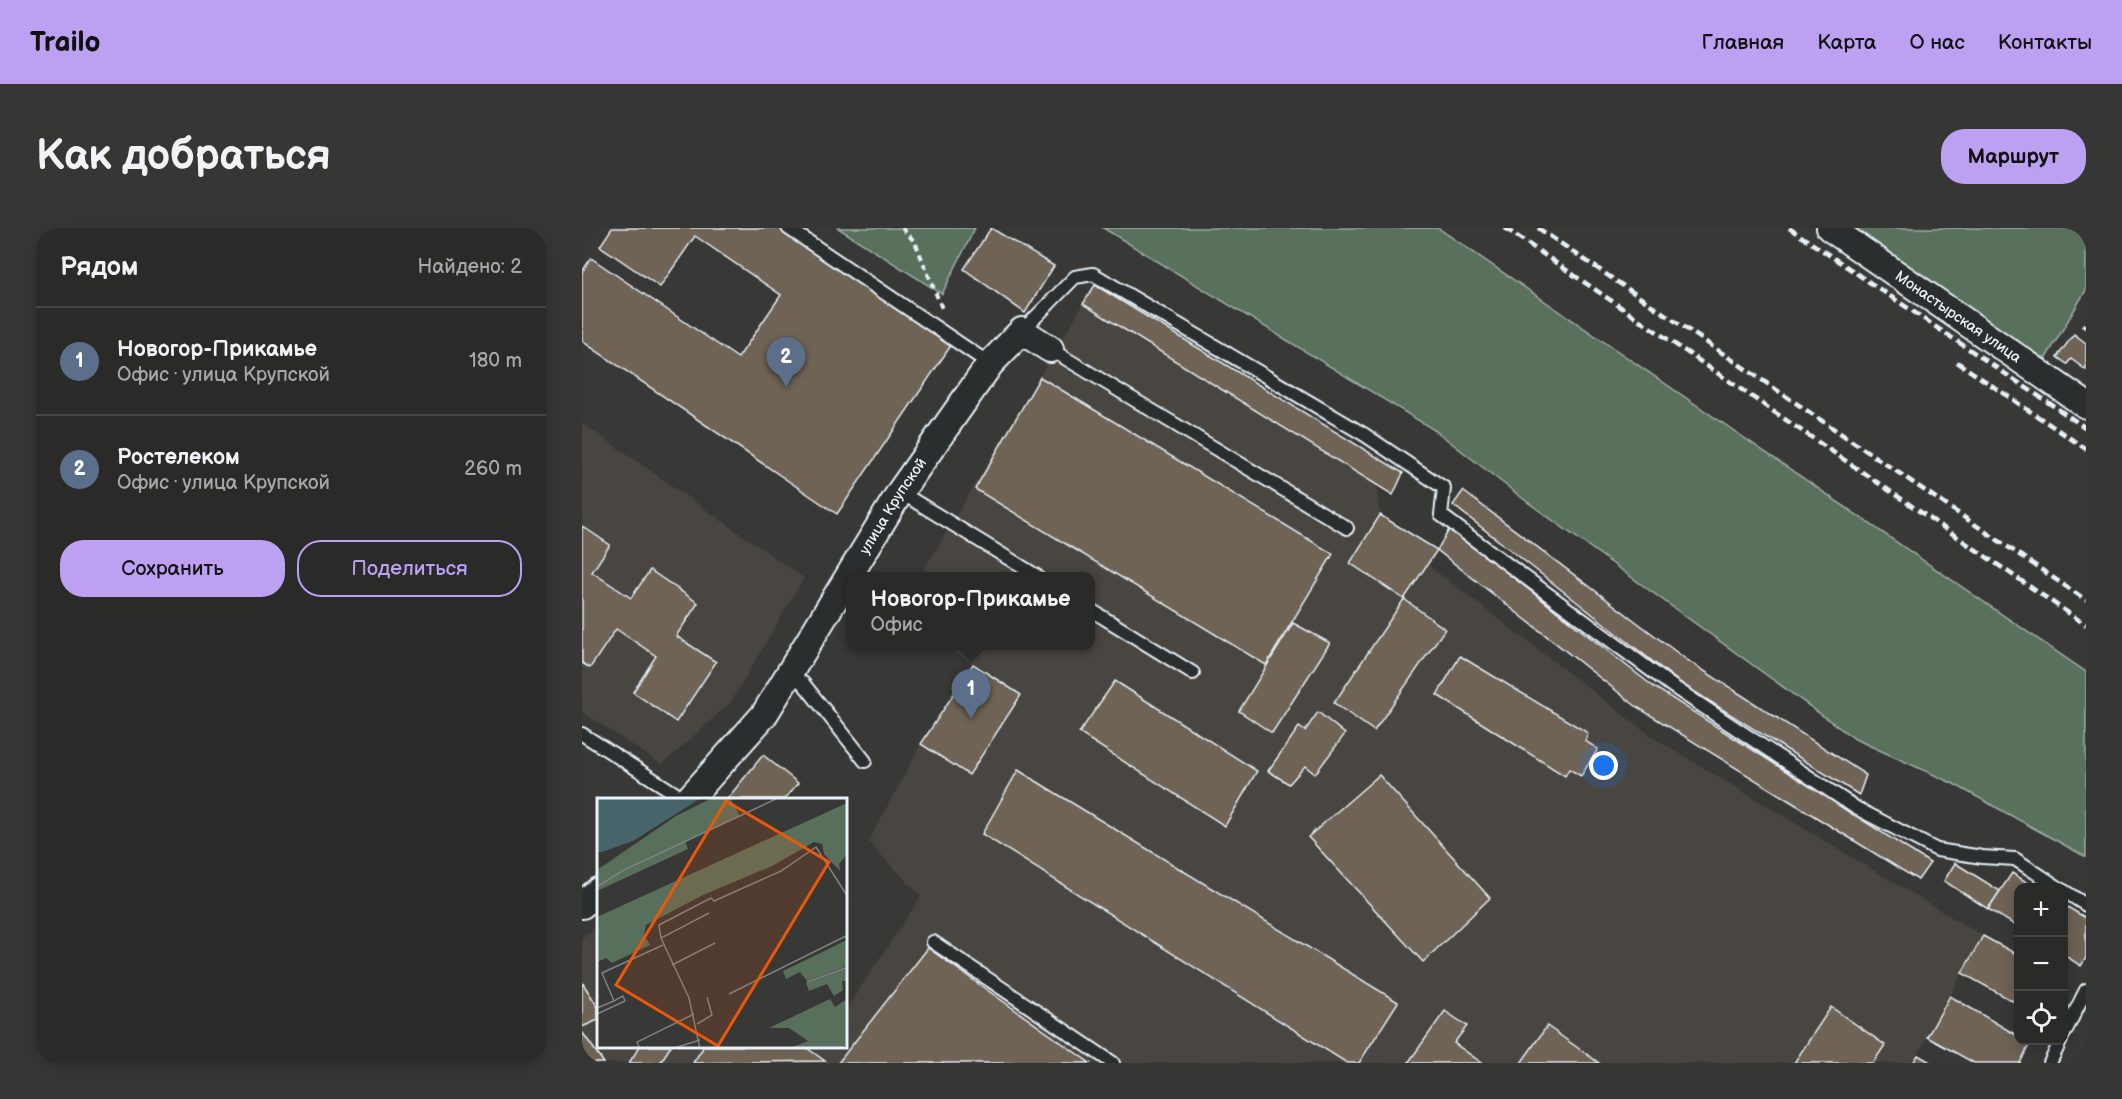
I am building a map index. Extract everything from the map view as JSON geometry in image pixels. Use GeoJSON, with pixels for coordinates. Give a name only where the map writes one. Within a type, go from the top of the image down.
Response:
{"type":"FeatureCollection","features":[{"type":"Feature","properties":{"kind":"street","name":"Монастырская улица"},"geometry":{"type":"LineString","coordinates":[[1830,228],[2086,405]]}},
{"type":"Feature","properties":{"kind":"street"},"geometry":{"type":"LineString","coordinates":[[1022,331],[1050,349]]}},
{"type":"Feature","properties":{"kind":"street","name":"улица Крупской"},"geometry":{"type":"LineString","coordinates":[[852,572],[900,492],[990,364],[1022,331]]}},
{"type":"Feature","properties":{"kind":"street","name":"улица Крупской"},"geometry":{"type":"LineString","coordinates":[[687,798],[765,715],[846,581]]}},
{"type":"Feature","properties":{"kind":"street"},"geometry":{"type":"LineString","coordinates":[[582,905],[597,892]]}},
{"type":"Feature","properties":{"kind":"lane"},"geometry":{"type":"LineString","coordinates":[[788,228],[990,364]]}},
{"type":"Feature","properties":{"kind":"lane"},"geometry":{"type":"LineString","coordinates":[[1022,331],[1075,277],[1093,274],[1365,435],[1444,488],[1442,515],[1672,686],[1856,808],[1937,850],[2015,859],[2051,883]]}},
{"type":"Feature","properties":{"kind":"lane"},"geometry":{"type":"LineString","coordinates":[[1050,349],[1347,528]]}},
{"type":"Feature","properties":{"kind":"lane"},"geometry":{"type":"LineString","coordinates":[[900,492],[1030,572]]}},
{"type":"Feature","properties":{"kind":"lane"},"geometry":{"type":"LineString","coordinates":[[1095,612],[1192,673]]}},
{"type":"Feature","properties":{"kind":"lane"},"geometry":{"type":"LineString","coordinates":[[790,674],[803,683],[866,760]]}},
{"type":"Feature","properties":{"kind":"lane"},"geometry":{"type":"LineString","coordinates":[[582,734],[684,798]]}},
{"type":"Feature","properties":{"kind":"lane"},"geometry":{"type":"LineString","coordinates":[[2068,894],[2086,906]]}},
{"type":"Feature","properties":{"kind":"lane"},"geometry":{"type":"LineString","coordinates":[[933,942],[1113,1063]]}},
{"type":"Feature","properties":{"kind":"lane"},"geometry":{"type":"LineString","coordinates":[[2068,1026],[2086,990]]}},
{"type":"Feature","properties":{"kind":"lane"},"geometry":{"type":"LineString","coordinates":[[2050,1063],[2059,1045]]}},
{"type":"Feature","properties":{"kind":"path"},"geometry":{"type":"LineString","coordinates":[[902,228],[915,242],[954,340]]}},
{"type":"Feature","properties":{"kind":"shaded area"},"geometry":{"type":"Polygon","coordinates":[[[1083,304],[1376,482],[1380,515],[1437,550],[1429,566],[1654,738],[1983,936],[1913,1063],[582,1063],[582,937],[597,928],[597,1048],[848,1048],[848,1006],[921,896],[868,842],[921,744],[973,664],[951,650],[1095,650],[1095,572],[922,572],[1083,304]]]}},
{"type":"Feature","properties":{"kind":"shaded area"},"geometry":{"type":"Polygon","coordinates":[[[582,423],[804,578],[731,702],[662,765],[582,712],[582,423]]]}},
{"type":"Feature","properties":{"kind":"green space"},"geometry":{"type":"Polygon","coordinates":[[[838,228],[975,228],[942,294],[838,228]]]}},
{"type":"Feature","properties":{"kind":"green space"},"geometry":{"type":"Polygon","coordinates":[[[1103,228],[1438,228],[2086,672],[2086,857],[1952,783],[1855,739],[1526,501],[1436,431],[1103,228]]]}},
{"type":"Feature","properties":{"kind":"green space"},"geometry":{"type":"Polygon","coordinates":[[[1849,228],[2086,228],[2086,290],[2043,363],[1849,228]]]}},
{"type":"Feature","properties":{"kind":"building"},"geometry":{"type":"Polygon","coordinates":[[[612,228],[782,228],[952,344],[837,514],[582,341],[582,272],[591,258],[738,358],[781,295],[695,236],[660,287],[600,246],[612,228]]]}},
{"type":"Feature","properties":{"kind":"building"},"geometry":{"type":"Polygon","coordinates":[[[991,228],[1054,266],[1025,313],[964,269],[991,228]]]}},
{"type":"Feature","properties":{"kind":"building"},"geometry":{"type":"Polygon","coordinates":[[[1095,285],[1403,473],[1393,495],[1083,304],[1095,285]]]}},
{"type":"Feature","properties":{"kind":"building"},"geometry":{"type":"Polygon","coordinates":[[[2074,334],[2086,343],[2086,370],[2071,359],[2067,364],[2057,357],[2074,334]]]}},
{"type":"Feature","properties":{"kind":"building"},"geometry":{"type":"Polygon","coordinates":[[[1040,377],[1333,554],[1266,665],[975,489],[1040,377]]]}},
{"type":"Feature","properties":{"kind":"building"},"geometry":{"type":"Polygon","coordinates":[[[1463,491],[1687,660],[1866,775],[1859,795],[1679,682],[1453,505],[1463,491]]]}},
{"type":"Feature","properties":{"kind":"building"},"geometry":{"type":"Polygon","coordinates":[[[1380,515],[1437,550],[1404,599],[1350,563],[1380,515]]]}},
{"type":"Feature","properties":{"kind":"building"},"geometry":{"type":"Polygon","coordinates":[[[582,526],[610,545],[592,572],[631,598],[650,570],[698,603],[676,636],[716,662],[676,722],[633,692],[656,656],[616,629],[590,668],[582,663],[582,526]]]}},
{"type":"Feature","properties":{"kind":"building"},"geometry":{"type":"Polygon","coordinates":[[[1450,528],[1654,687],[1930,863],[1918,880],[1637,707],[1437,550],[1450,528]]]}},
{"type":"Feature","properties":{"kind":"building"},"geometry":{"type":"Polygon","coordinates":[[[1404,599],[1445,629],[1374,731],[1334,703],[1404,599]]]}},
{"type":"Feature","properties":{"kind":"building"},"geometry":{"type":"Polygon","coordinates":[[[1293,623],[1330,643],[1272,733],[1239,711],[1293,623]]]}},
{"type":"Feature","properties":{"kind":"building"},"geometry":{"type":"Polygon","coordinates":[[[1460,656],[1588,733],[1585,741],[1598,749],[1581,776],[1569,769],[1565,776],[1437,695],[1460,656]]]}},
{"type":"Feature","properties":{"kind":"building"},"geometry":{"type":"Polygon","coordinates":[[[973,664],[1021,695],[969,775],[921,744],[973,664]]]}},
{"type":"Feature","properties":{"kind":"building"},"geometry":{"type":"Polygon","coordinates":[[[1115,681],[1257,771],[1225,826],[1079,733],[1115,681]]]}},
{"type":"Feature","properties":{"kind":"building"},"geometry":{"type":"Polygon","coordinates":[[[1318,712],[1345,734],[1315,774],[1305,766],[1289,784],[1268,771],[1299,727],[1305,731],[1318,712]]]}},
{"type":"Feature","properties":{"kind":"building"},"geometry":{"type":"Polygon","coordinates":[[[763,755],[798,783],[786,798],[728,798],[763,755]]]}},
{"type":"Feature","properties":{"kind":"building"},"geometry":{"type":"Polygon","coordinates":[[[1018,770],[1398,1002],[1359,1063],[1347,1063],[982,834],[1018,770]]]}},
{"type":"Feature","properties":{"kind":"building"},"geometry":{"type":"Polygon","coordinates":[[[1379,775],[1490,898],[1423,962],[1308,837],[1379,775]]]}},
{"type":"Feature","properties":{"kind":"building"},"geometry":{"type":"Polygon","coordinates":[[[1955,863],[2000,891],[1988,909],[1944,881],[1955,863]]]}},
{"type":"Feature","properties":{"kind":"building"},"geometry":{"type":"Polygon","coordinates":[[[2012,873],[2028,883],[2014,883],[2014,925],[1988,909],[2012,873]]]}},
{"type":"Feature","properties":{"kind":"building"},"geometry":{"type":"Polygon","coordinates":[[[2068,907],[2086,918],[2086,958],[2081,966],[2068,958],[2068,907]]]}},
{"type":"Feature","properties":{"kind":"building"},"geometry":{"type":"Polygon","coordinates":[[[1983,936],[2014,953],[2014,1002],[1962,973],[1983,936]]]}},
{"type":"Feature","properties":{"kind":"building"},"geometry":{"type":"Polygon","coordinates":[[[928,948],[1090,1063],[838,1063],[928,948]]]}},
{"type":"Feature","properties":{"kind":"building"},"geometry":{"type":"Polygon","coordinates":[[[582,982],[597,1005],[597,1020],[582,1027],[582,982]]]}},
{"type":"Feature","properties":{"kind":"building"},"geometry":{"type":"Polygon","coordinates":[[[1950,996],[2014,1034],[2014,1045],[2029,1045],[2020,1063],[1974,1063],[1927,1037],[1950,996]]]}},
{"type":"Feature","properties":{"kind":"building"},"geometry":{"type":"Polygon","coordinates":[[[1831,1007],[1885,1045],[1873,1063],[1794,1063],[1831,1007]]]}},
{"type":"Feature","properties":{"kind":"building"},"geometry":{"type":"Polygon","coordinates":[[[1445,1011],[1467,1026],[1454,1043],[1482,1063],[1408,1063],[1445,1011]]]}},
{"type":"Feature","properties":{"kind":"building"},"geometry":{"type":"Polygon","coordinates":[[[1547,1026],[1599,1063],[1521,1063],[1547,1026]]]}},
{"type":"Feature","properties":{"kind":"building"},"geometry":{"type":"Polygon","coordinates":[[[582,1032],[604,1063],[582,1063],[582,1032]]]}},
{"type":"Feature","properties":{"kind":"building"},"geometry":{"type":"Polygon","coordinates":[[[639,1048],[670,1048],[660,1063],[629,1063],[639,1048]]]}},
{"type":"Feature","properties":{"kind":"building"},"geometry":{"type":"Polygon","coordinates":[[[703,1048],[807,1048],[825,1061],[693,1063],[703,1048]]]}},
{"type":"Feature","properties":{"kind":"building"},"geometry":{"type":"Polygon","coordinates":[[[1918,1055],[1932,1063],[1913,1063],[1918,1055]]]}},
{"type":"Feature","properties":{"kind":"railway"},"geometry":{"type":"LineString","coordinates":[[1505,228],[2086,625]]}},
{"type":"Feature","properties":{"kind":"railway"},"geometry":{"type":"LineString","coordinates":[[1538,228],[2086,600]]}},
{"type":"Feature","properties":{"kind":"railway"},"geometry":{"type":"LineString","coordinates":[[1789,228],[2086,428]]}},
{"type":"Feature","properties":{"kind":"railway"},"geometry":{"type":"LineString","coordinates":[[2082,325],[2086,327]]}},
{"type":"Feature","properties":{"kind":"railway"},"geometry":{"type":"LineString","coordinates":[[1957,362],[2086,449]]}},
{"type":"Feature","properties":{"kind":"place","name":"Ростелеком"},"geometry":{"type":"Point","coordinates":[786,387]}},
{"type":"Feature","properties":{"kind":"place","name":"Новогор-Прикамье"},"geometry":{"type":"Point","coordinates":[971,719]}}]}
